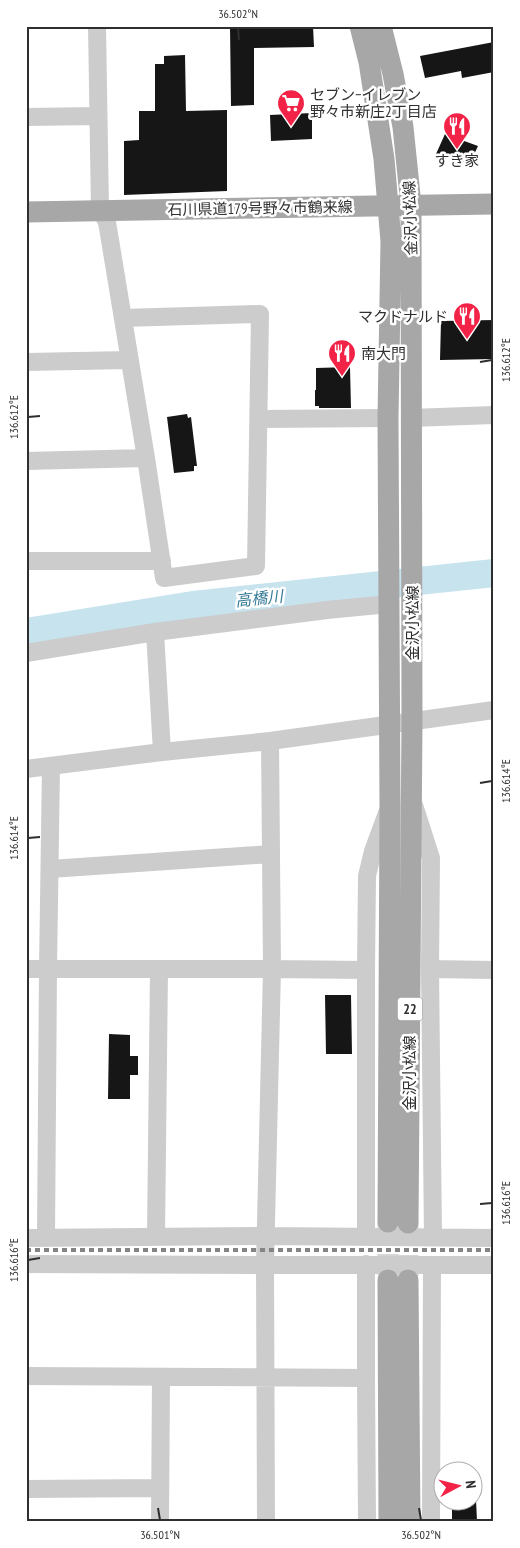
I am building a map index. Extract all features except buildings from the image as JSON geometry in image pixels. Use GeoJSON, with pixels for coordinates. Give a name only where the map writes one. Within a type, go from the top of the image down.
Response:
{"type":"FeatureCollection","features":[{"type":"Feature","properties":{"kind":"main road","name":"金沢小松線"},"geometry":{"type":"LineString","coordinates":[[360,26],[369,62],[384,159],[391,241],[388,418],[390,806],[398,1222],[412,721],[411,206],[403,127],[381,26]]}},
{"type":"Feature","properties":{"kind":"main road","name":"石川県道179号野々市鶴来線"},"geometry":{"type":"LineString","coordinates":[[26,212],[494,204]]}},
{"type":"Feature","properties":{"kind":"main road"},"geometry":{"type":"LineString","coordinates":[[389,1522],[398,1280],[410,1522]]}},
{"type":"Feature","properties":{"kind":"street"},"geometry":{"type":"LineString","coordinates":[[97,26],[100,210],[106,222],[123,318],[164,578],[256,566],[260,314],[123,318]]}},
{"type":"Feature","properties":{"kind":"street"},"geometry":{"type":"LineString","coordinates":[[26,117],[98,116]]}},
{"type":"Feature","properties":{"kind":"street"},"geometry":{"type":"LineString","coordinates":[[26,362],[130,360]]}},
{"type":"Feature","properties":{"kind":"street"},"geometry":{"type":"LineString","coordinates":[[411,418],[494,415]]}},
{"type":"Feature","properties":{"kind":"street"},"geometry":{"type":"LineString","coordinates":[[259,419],[388,418]]}},
{"type":"Feature","properties":{"kind":"street"},"geometry":{"type":"LineString","coordinates":[[26,461],[146,458]]}},
{"type":"Feature","properties":{"kind":"street"},"geometry":{"type":"LineString","coordinates":[[26,561],[162,561]]}},
{"type":"Feature","properties":{"kind":"street"},"geometry":{"type":"LineString","coordinates":[[26,653],[155,632],[389,602]]}},
{"type":"Feature","properties":{"kind":"street"},"geometry":{"type":"LineString","coordinates":[[155,632],[162,752]]}},
{"type":"Feature","properties":{"kind":"street"},"geometry":{"type":"LineString","coordinates":[[26,769],[270,741],[494,710]]}},
{"type":"Feature","properties":{"kind":"street"},"geometry":{"type":"LineString","coordinates":[[266,1522],[265,1265],[272,969],[270,741]]}},
{"type":"Feature","properties":{"kind":"street"},"geometry":{"type":"LineString","coordinates":[[46,1238],[51,766]]}},
{"type":"Feature","properties":{"kind":"street"},"geometry":{"type":"LineString","coordinates":[[411,795],[431,858],[430,969],[433,1238]]}},
{"type":"Feature","properties":{"kind":"street"},"geometry":{"type":"LineString","coordinates":[[366,1237],[367,876],[373,851],[390,806]]}},
{"type":"Feature","properties":{"kind":"street"},"geometry":{"type":"LineString","coordinates":[[50,869],[271,854]]}},
{"type":"Feature","properties":{"kind":"street"},"geometry":{"type":"LineString","coordinates":[[156,1237],[159,968]]}},
{"type":"Feature","properties":{"kind":"street"},"geometry":{"type":"LineString","coordinates":[[26,969],[366,970]]}},
{"type":"Feature","properties":{"kind":"street"},"geometry":{"type":"LineString","coordinates":[[430,969],[494,970]]}},
{"type":"Feature","properties":{"kind":"street"},"geometry":{"type":"LineString","coordinates":[[26,1238],[266,1236],[494,1238]]}},
{"type":"Feature","properties":{"kind":"street"},"geometry":{"type":"LineString","coordinates":[[26,1264],[494,1265]]}},
{"type":"Feature","properties":{"kind":"street"},"geometry":{"type":"LineString","coordinates":[[366,1264],[367,1522]]}},
{"type":"Feature","properties":{"kind":"street"},"geometry":{"type":"LineString","coordinates":[[431,1522],[432,1265]]}},
{"type":"Feature","properties":{"kind":"street"},"geometry":{"type":"LineString","coordinates":[[26,1376],[266,1379],[366,1378]]}},
{"type":"Feature","properties":{"kind":"street"},"geometry":{"type":"LineString","coordinates":[[160,1522],[161,1377]]}},
{"type":"Feature","properties":{"kind":"street"},"geometry":{"type":"LineString","coordinates":[[26,1489],[160,1488]]}},
{"type":"Feature","properties":{"kind":"waterway","name":"高橋川"},"geometry":{"type":"LineString","coordinates":[[26,632],[193,605],[494,573]]}},
{"type":"Feature","properties":{"kind":"tunnel"},"geometry":{"type":"LineString","coordinates":[[388,1222],[388,1280]]}},
{"type":"Feature","properties":{"kind":"tunnel"},"geometry":{"type":"LineString","coordinates":[[408,1223],[408,1280]]}},
{"type":"Feature","properties":{"kind":"railway"},"geometry":{"type":"LineString","coordinates":[[26,1250],[494,1250]]}},
{"type":"Feature","properties":{"kind":"place","name":"セブン−イレブン 野々市新庄2丁目店"},"geometry":{"type":"Point","coordinates":[291,127]}},
{"type":"Feature","properties":{"kind":"place","name":"すき家"},"geometry":{"type":"Point","coordinates":[457,150]}},
{"type":"Feature","properties":{"kind":"place","name":"マクドナルド"},"geometry":{"type":"Point","coordinates":[467,340]}},
{"type":"Feature","properties":{"kind":"place","name":"南大門"},"geometry":{"type":"Point","coordinates":[342,377]}}]}
